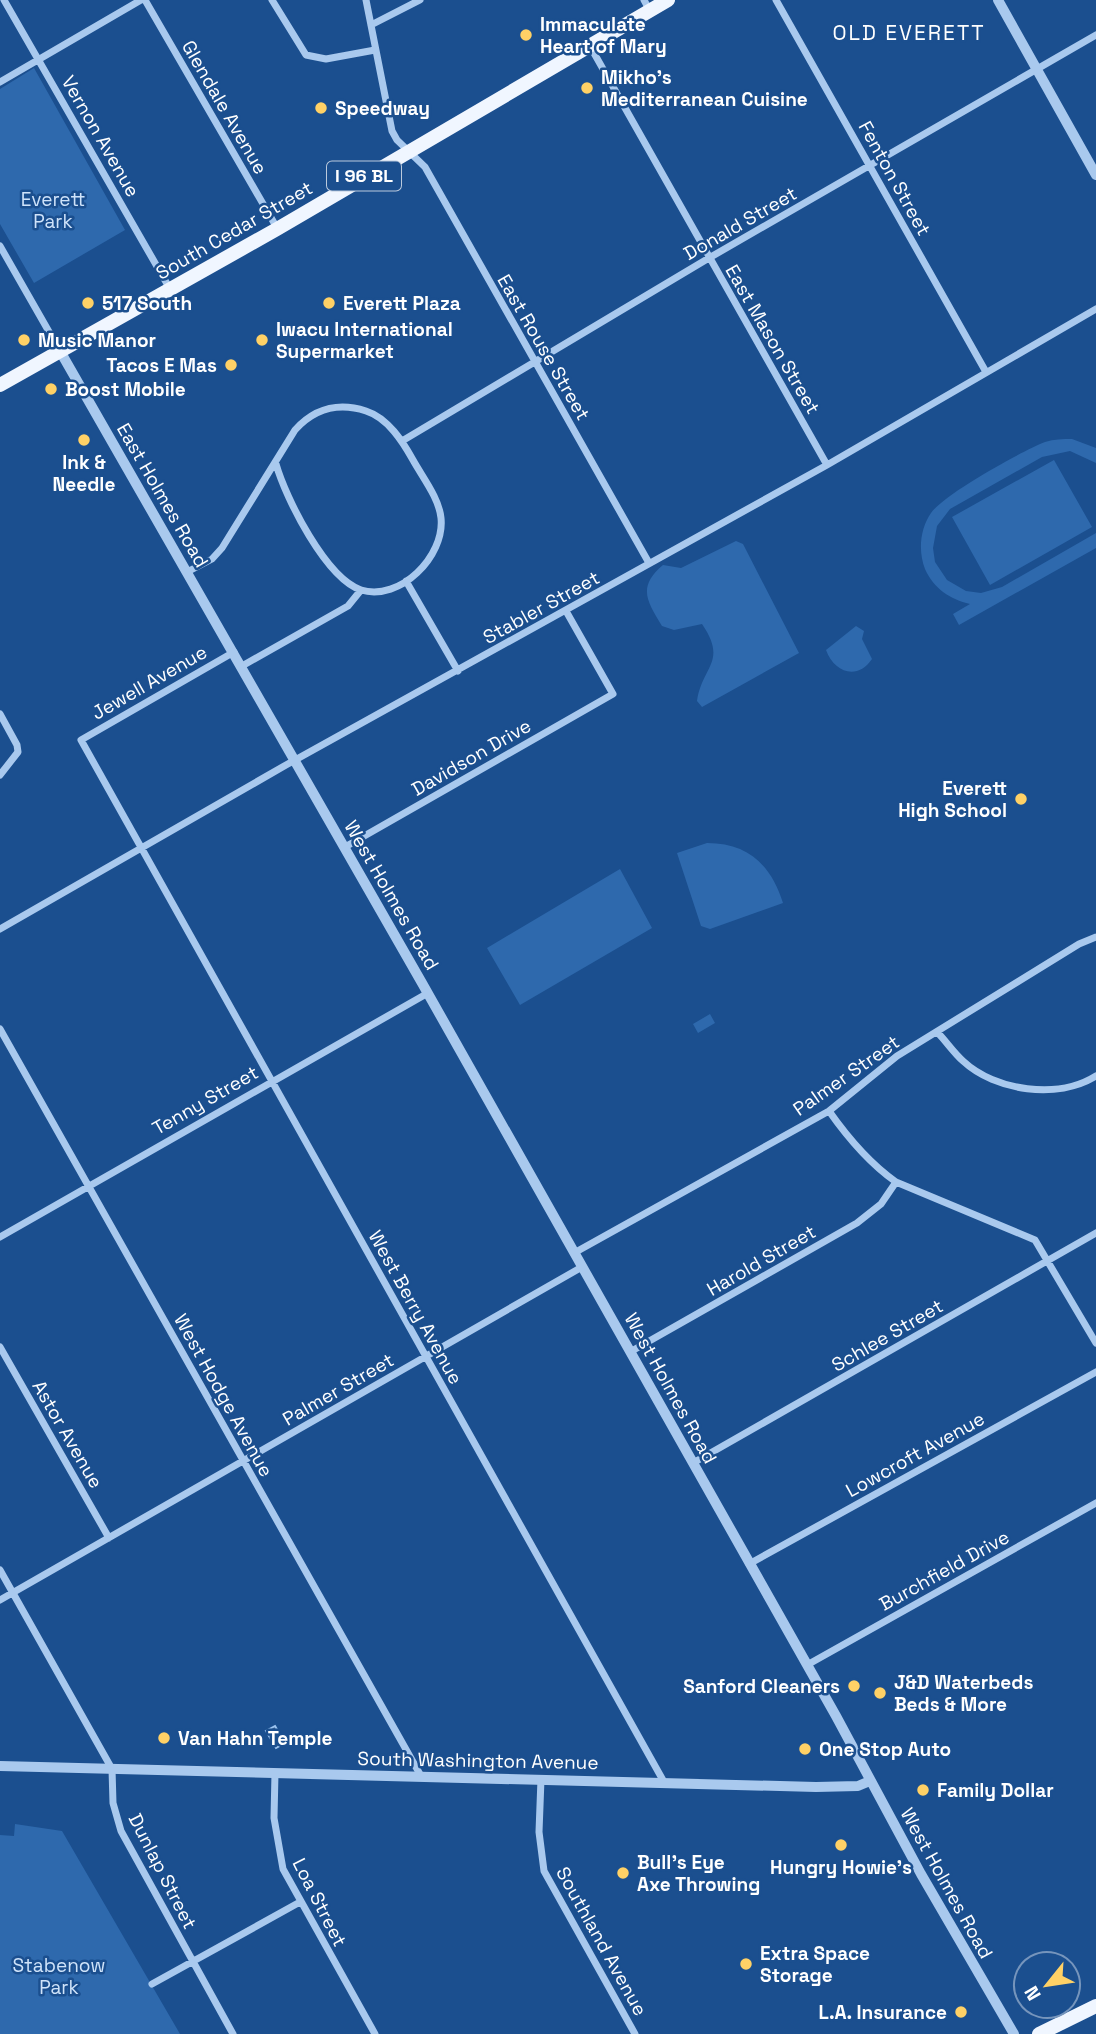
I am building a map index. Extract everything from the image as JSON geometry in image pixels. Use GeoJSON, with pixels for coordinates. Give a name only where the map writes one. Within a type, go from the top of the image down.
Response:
{"type":"FeatureCollection","features":[{"type":"Feature","properties":{"kind":"main road","name":"South Cedar Street"},"geometry":{"type":"LineString","coordinates":[[0,385],[277,229],[590,46],[647,5],[668,0]]}},
{"type":"Feature","properties":{"kind":"main road"},"geometry":{"type":"LineString","coordinates":[[1040,2034],[1096,2006]]}},
{"type":"Feature","properties":{"kind":"street","name":"Vernon Avenue"},"geometry":{"type":"LineString","coordinates":[[4,0],[171,289]]}},
{"type":"Feature","properties":{"kind":"street"},"geometry":{"type":"LineString","coordinates":[[0,82],[143,0]]}},
{"type":"Feature","properties":{"kind":"street","name":"Glendale Avenue"},"geometry":{"type":"LineString","coordinates":[[143,0],[277,229]]}},
{"type":"Feature","properties":{"kind":"street"},"geometry":{"type":"LineString","coordinates":[[272,0],[306,55],[326,59],[375,50]]}},
{"type":"Feature","properties":{"kind":"street","name":"East Rouse Street"},"geometry":{"type":"LineString","coordinates":[[366,0],[392,131],[407,151],[425,167],[649,563]]}},
{"type":"Feature","properties":{"kind":"street"},"geometry":{"type":"LineString","coordinates":[[371,25],[420,0]]}},
{"type":"Feature","properties":{"kind":"street","name":"Fenton Street"},"geometry":{"type":"LineString","coordinates":[[776,0],[986,372]]}},
{"type":"Feature","properties":{"kind":"street"},"geometry":{"type":"LineString","coordinates":[[998,0],[1096,175]]}},
{"type":"Feature","properties":{"kind":"street","name":"Donald Street"},"geometry":{"type":"LineString","coordinates":[[402,441],[709,258],[1096,35]]}},
{"type":"Feature","properties":{"kind":"street","name":"East Mason Street"},"geometry":{"type":"LineString","coordinates":[[590,46],[827,465]]}},
{"type":"Feature","properties":{"kind":"street","name":"East Holmes Road"},"geometry":{"type":"LineString","coordinates":[[0,246],[296,761]]}},
{"type":"Feature","properties":{"kind":"street","name":"Stabler Street"},"geometry":{"type":"LineString","coordinates":[[0,929],[827,465],[1096,309]]}},
{"type":"Feature","properties":{"kind":"street"},"geometry":{"type":"LineString","coordinates":[[187,572],[212,559],[222,548],[295,430],[317,411],[352,406],[372,412],[402,441],[437,503],[441,519],[438,540],[429,564],[406,581],[386,589],[362,590],[343,580],[332,568],[295,507],[276,464]]}},
{"type":"Feature","properties":{"kind":"street"},"geometry":{"type":"LineString","coordinates":[[406,581],[458,671]]}},
{"type":"Feature","properties":{"kind":"street"},"geometry":{"type":"LineString","coordinates":[[242,666],[348,606],[362,590]]}},
{"type":"Feature","properties":{"kind":"street","name":"Davidson Drive"},"geometry":{"type":"LineString","coordinates":[[345,847],[613,694],[566,611]]}},
{"type":"Feature","properties":{"kind":"street","name":"Jewell Avenue"},"geometry":{"type":"LineString","coordinates":[[80,740],[234,652]]}},
{"type":"Feature","properties":{"kind":"street"},"geometry":{"type":"LineString","coordinates":[[0,715],[17,745],[18,752],[0,775]]}},
{"type":"Feature","properties":{"kind":"street","name":"West Berry Avenue"},"geometry":{"type":"LineString","coordinates":[[80,740],[664,1782]]}},
{"type":"Feature","properties":{"kind":"street","name":"West Holmes Road"},"geometry":{"type":"LineString","coordinates":[[296,761],[1014,2034]]}},
{"type":"Feature","properties":{"kind":"street","name":"Palmer Street"},"geometry":{"type":"LineString","coordinates":[[574,1253],[829,1111],[897,1056],[1079,944],[1096,937]]}},
{"type":"Feature","properties":{"kind":"street","name":"Tenny Street"},"geometry":{"type":"LineString","coordinates":[[0,1237],[270,1080],[428,993]]}},
{"type":"Feature","properties":{"kind":"street","name":"West Hodge Avenue"},"geometry":{"type":"LineString","coordinates":[[0,1029],[421,1776]]}},
{"type":"Feature","properties":{"kind":"street"},"geometry":{"type":"LineString","coordinates":[[937,1032],[963,1062],[988,1079],[1016,1087],[1065,1087],[1096,1076]]}},
{"type":"Feature","properties":{"kind":"street"},"geometry":{"type":"LineString","coordinates":[[829,1111],[844,1133],[878,1169],[896,1182],[1035,1240],[1096,1343]]}},
{"type":"Feature","properties":{"kind":"street","name":"Harold Street"},"geometry":{"type":"LineString","coordinates":[[630,1352],[857,1223],[881,1204],[896,1182]]}},
{"type":"Feature","properties":{"kind":"street","name":"Schlee Street"},"geometry":{"type":"LineString","coordinates":[[693,1463],[1096,1233]]}},
{"type":"Feature","properties":{"kind":"street","name":"Palmer Street"},"geometry":{"type":"LineString","coordinates":[[0,1600],[582,1267]]}},
{"type":"Feature","properties":{"kind":"street","name":"Astor Avenue"},"geometry":{"type":"LineString","coordinates":[[0,1347],[109,1538]]}},
{"type":"Feature","properties":{"kind":"street","name":"Lowcroft Avenue"},"geometry":{"type":"LineString","coordinates":[[750,1564],[1096,1372]]}},
{"type":"Feature","properties":{"kind":"street","name":"Burchfield Drive"},"geometry":{"type":"LineString","coordinates":[[807,1665],[1096,1503]]}},
{"type":"Feature","properties":{"kind":"street","name":"Dunlap Street"},"geometry":{"type":"LineString","coordinates":[[0,1570],[112,1769],[113,1803],[121,1831],[233,2034]]}},
{"type":"Feature","properties":{"kind":"street","name":"South Washington Avenue"},"geometry":{"type":"LineString","coordinates":[[0,1766],[816,1787],[858,1786],[870,1781]]}},
{"type":"Feature","properties":{"kind":"street","name":"Loa Street"},"geometry":{"type":"LineString","coordinates":[[275,1773],[276,1838],[283,1869],[375,2034]]}},
{"type":"Feature","properties":{"kind":"street","name":"Southland Avenue"},"geometry":{"type":"LineString","coordinates":[[541,1779],[539,1832],[544,1871],[635,2034]]}},
{"type":"Feature","properties":{"kind":"street"},"geometry":{"type":"LineString","coordinates":[[152,1984],[300,1902]]}},
{"type":"Feature","properties":{"kind":"green space","name":"Everett Park"},"geometry":{"type":"Polygon","coordinates":[[[34,68],[125,230],[34,283],[0,224],[0,89],[34,68]]]}},
{"type":"Feature","properties":{"kind":"green space"},"geometry":{"type":"Polygon","coordinates":[[[1072,439],[1096,448],[1096,463],[1070,451],[1042,457],[950,509],[937,526],[933,548],[935,562],[947,580],[966,591],[981,593],[1002,587],[1096,533],[1096,548],[959,625],[953,614],[970,604],[949,596],[938,588],[925,569],[921,548],[927,519],[951,495],[1019,454],[1048,441],[1072,439]]]}},
{"type":"Feature","properties":{"kind":"green space"},"geometry":{"type":"Polygon","coordinates":[[[1054,460],[1092,527],[990,585],[952,517],[1054,460]]]}},
{"type":"Feature","properties":{"kind":"green space"},"geometry":{"type":"Polygon","coordinates":[[[736,541],[743,544],[799,653],[702,707],[697,701],[713,656],[709,637],[702,624],[674,630],[662,626],[649,602],[647,587],[663,565],[681,568],[736,541]]]}},
{"type":"Feature","properties":{"kind":"green space"},"geometry":{"type":"Polygon","coordinates":[[[856,626],[864,631],[862,639],[872,659],[860,670],[846,671],[834,664],[826,650],[856,626]]]}},
{"type":"Feature","properties":{"kind":"green space"},"geometry":{"type":"Polygon","coordinates":[[[707,843],[734,847],[756,859],[772,878],[783,903],[710,929],[701,926],[677,853],[707,843]]]}},
{"type":"Feature","properties":{"kind":"green space"},"geometry":{"type":"Polygon","coordinates":[[[620,869],[652,928],[520,1005],[487,948],[620,869]]]}},
{"type":"Feature","properties":{"kind":"green space"},"geometry":{"type":"Polygon","coordinates":[[[710,1014],[715,1023],[698,1033],[693,1024],[710,1014]]]}},
{"type":"Feature","properties":{"kind":"green space","name":"Stabenow Park"},"geometry":{"type":"Polygon","coordinates":[[[15,1824],[62,1831],[180,2034],[0,2034],[0,1835],[14,1836],[15,1824]]]}},
{"type":"Feature","properties":{"kind":"shaded area"},"geometry":{"type":"Polygon","coordinates":[[[275,1726],[285,1743],[276,1748],[266,1731],[275,1726]]]}},
{"type":"Feature","properties":{"kind":"place","name":"Immaculate Heart of Mary"},"geometry":{"type":"Point","coordinates":[526,35]}},
{"type":"Feature","properties":{"kind":"place","name":"Mikho's Mediterranean Cuisine"},"geometry":{"type":"Point","coordinates":[587,88]}},
{"type":"Feature","properties":{"kind":"place","name":"Speedway"},"geometry":{"type":"Point","coordinates":[321,108]}},
{"type":"Feature","properties":{"kind":"place","name":"517 South"},"geometry":{"type":"Point","coordinates":[88,303]}},
{"type":"Feature","properties":{"kind":"place","name":"Everett Plaza"},"geometry":{"type":"Point","coordinates":[329,303]}},
{"type":"Feature","properties":{"kind":"place","name":"Music Manor"},"geometry":{"type":"Point","coordinates":[24,340]}},
{"type":"Feature","properties":{"kind":"place","name":"Iwacu International Supermarket"},"geometry":{"type":"Point","coordinates":[262,340]}},
{"type":"Feature","properties":{"kind":"place","name":"Tacos E Mas"},"geometry":{"type":"Point","coordinates":[231,365]}},
{"type":"Feature","properties":{"kind":"place","name":"Boost Mobile"},"geometry":{"type":"Point","coordinates":[51,389]}},
{"type":"Feature","properties":{"kind":"place","name":"Ink & Needle"},"geometry":{"type":"Point","coordinates":[84,440]}},
{"type":"Feature","properties":{"kind":"place","name":"Everett High School"},"geometry":{"type":"Point","coordinates":[1021,799]}},
{"type":"Feature","properties":{"kind":"place","name":"Sanford Cleaners"},"geometry":{"type":"Point","coordinates":[854,1686]}},
{"type":"Feature","properties":{"kind":"place","name":"J&D Waterbeds Beds & More"},"geometry":{"type":"Point","coordinates":[880,1693]}},
{"type":"Feature","properties":{"kind":"place","name":"Van Hahn Temple"},"geometry":{"type":"Point","coordinates":[164,1738]}},
{"type":"Feature","properties":{"kind":"place","name":"One Stop Auto"},"geometry":{"type":"Point","coordinates":[805,1749]}},
{"type":"Feature","properties":{"kind":"place","name":"Family Dollar"},"geometry":{"type":"Point","coordinates":[923,1790]}},
{"type":"Feature","properties":{"kind":"place","name":"Hungry Howie's"},"geometry":{"type":"Point","coordinates":[841,1845]}},
{"type":"Feature","properties":{"kind":"place","name":"Bull's Eye Axe Throwing"},"geometry":{"type":"Point","coordinates":[623,1873]}},
{"type":"Feature","properties":{"kind":"place","name":"Extra Space Storage"},"geometry":{"type":"Point","coordinates":[746,1964]}},
{"type":"Feature","properties":{"kind":"place","name":"L.A. Insurance"},"geometry":{"type":"Point","coordinates":[961,2012]}},
{"type":"Feature","properties":{"kind":"district","name":"OLD EVERETT"},"geometry":{"type":"Point","coordinates":[909,33]}}]}
